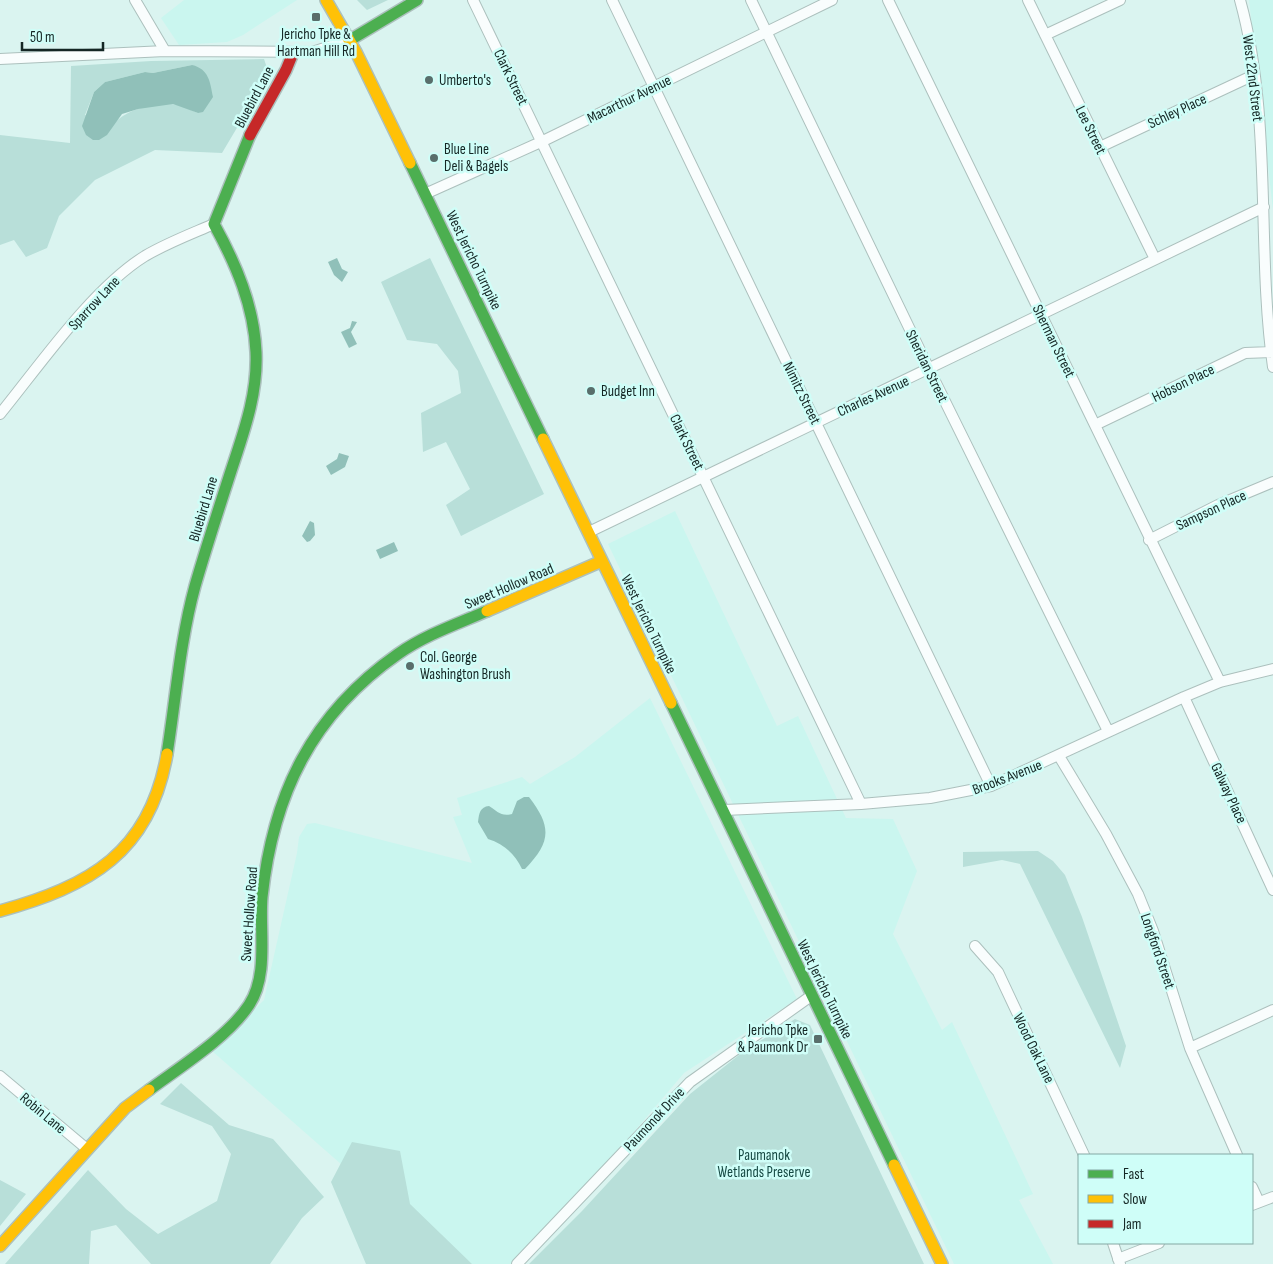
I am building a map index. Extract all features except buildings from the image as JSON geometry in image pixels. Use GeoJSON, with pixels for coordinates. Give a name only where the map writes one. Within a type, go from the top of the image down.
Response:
{"type":"FeatureCollection","features":[{"type":"Feature","properties":{"kind":"street"},"geometry":{"type":"LineString","coordinates":[[135,0],[165,51]]}},
{"type":"Feature","properties":{"kind":"street","name":"West Jericho Turnpike"},"geometry":{"type":"LineString","coordinates":[[326,0],[350,40],[942,1264]]}},
{"type":"Feature","properties":{"kind":"street"},"geometry":{"type":"LineString","coordinates":[[0,59],[165,51],[312,52],[350,40],[417,0]]}},
{"type":"Feature","properties":{"kind":"street","name":"Clark Street"},"geometry":{"type":"LineString","coordinates":[[473,0],[543,141],[861,804]]}},
{"type":"Feature","properties":{"kind":"street","name":"Nimitz Street"},"geometry":{"type":"LineString","coordinates":[[612,0],[991,786]]}},
{"type":"Feature","properties":{"kind":"street","name":"Sheridan Street"},"geometry":{"type":"LineString","coordinates":[[750,0],[929,370],[1108,731]]}},
{"type":"Feature","properties":{"kind":"street","name":"Macarthur Avenue"},"geometry":{"type":"LineString","coordinates":[[425,194],[543,141],[832,0]]}},
{"type":"Feature","properties":{"kind":"street","name":"Sherman Street"},"geometry":{"type":"LineString","coordinates":[[888,0],[1149,540],[1220,682]]}},
{"type":"Feature","properties":{"kind":"street","name":"Lee Street"},"geometry":{"type":"LineString","coordinates":[[1028,0],[1155,259]]}},
{"type":"Feature","properties":{"kind":"street"},"geometry":{"type":"LineString","coordinates":[[1045,35],[1120,0]]}},
{"type":"Feature","properties":{"kind":"street","name":"West 22nd Street"},"geometry":{"type":"LineString","coordinates":[[1240,0],[1254,75],[1273,367]]}},
{"type":"Feature","properties":{"kind":"street","name":"Bluebird Lane"},"geometry":{"type":"LineString","coordinates":[[0,911],[67,891],[90,879],[109,863],[135,835],[152,806],[161,780],[170,739],[185,627],[211,534],[248,426],[254,385],[256,352],[243,281],[230,252],[214,224],[254,124],[286,70],[293,53]]}},
{"type":"Feature","properties":{"kind":"street","name":"Schley Place"},"geometry":{"type":"LineString","coordinates":[[1100,147],[1254,75]]}},
{"type":"Feature","properties":{"kind":"street","name":"Charles Avenue"},"geometry":{"type":"LineString","coordinates":[[588,532],[929,370],[1264,207]]}},
{"type":"Feature","properties":{"kind":"street","name":"Sparrow Lane"},"geometry":{"type":"LineString","coordinates":[[0,414],[82,314],[122,273],[168,244],[214,224]]}},
{"type":"Feature","properties":{"kind":"street","name":"Hobson Place"},"geometry":{"type":"LineString","coordinates":[[1095,425],[1245,353],[1272,352]]}},
{"type":"Feature","properties":{"kind":"street","name":"Sampson Place"},"geometry":{"type":"LineString","coordinates":[[1149,540],[1218,506],[1273,482]]}},
{"type":"Feature","properties":{"kind":"street","name":"Sweet Hollow Road"},"geometry":{"type":"LineString","coordinates":[[0,1246],[125,1108],[208,1046],[239,1018],[250,1004],[257,988],[264,887],[270,848],[281,804],[296,766],[321,726],[353,692],[398,654],[426,638],[602,561]]}},
{"type":"Feature","properties":{"kind":"street","name":"Brooks Avenue"},"geometry":{"type":"LineString","coordinates":[[724,810],[861,804],[930,798],[991,786],[1059,756],[1108,731],[1220,682],[1273,669]]}},
{"type":"Feature","properties":{"kind":"street","name":"Galway Place"},"geometry":{"type":"LineString","coordinates":[[1184,697],[1273,890]]}},
{"type":"Feature","properties":{"kind":"street","name":"Longford Street"},"geometry":{"type":"LineString","coordinates":[[1059,756],[1106,834],[1138,894],[1153,931],[1190,1048],[1237,1154]]}},
{"type":"Feature","properties":{"kind":"street","name":"Wood Oak Lane"},"geometry":{"type":"LineString","coordinates":[[975,946],[998,972],[1084,1154]]}},
{"type":"Feature","properties":{"kind":"street","name":"Paumonok Drive"},"geometry":{"type":"LineString","coordinates":[[517,1264],[690,1082],[811,996]]}},
{"type":"Feature","properties":{"kind":"street"},"geometry":{"type":"LineString","coordinates":[[1190,1048],[1273,1010]]}},
{"type":"Feature","properties":{"kind":"street","name":"Robin Lane"},"geometry":{"type":"LineString","coordinates":[[0,1076],[87,1149]]}},
{"type":"Feature","properties":{"kind":"street"},"geometry":{"type":"LineString","coordinates":[[1255,1204],[1273,1197]]}},
{"type":"Feature","properties":{"kind":"street"},"geometry":{"type":"LineString","coordinates":[[1113,1244],[1119,1262],[1157,1244]]}},
{"type":"Feature","properties":{"kind":"shaded area"},"geometry":{"type":"Polygon","coordinates":[[[184,0],[297,0],[243,35],[227,42],[179,45],[161,18],[184,0]]]}},
{"type":"Feature","properties":{"kind":"shaded area"},"geometry":{"type":"Polygon","coordinates":[[[1249,0],[1273,0],[1273,210],[1249,0]]]}},
{"type":"Feature","properties":{"kind":"shaded area"},"geometry":{"type":"Polygon","coordinates":[[[192,65],[205,73],[211,86],[213,97],[203,112],[198,113],[173,104],[138,109],[122,114],[107,135],[99,140],[93,140],[86,135],[82,126],[94,92],[105,82],[145,72],[153,73],[192,65]]]}},
{"type":"Feature","properties":{"kind":"shaded area"},"geometry":{"type":"Polygon","coordinates":[[[337,258],[342,269],[348,272],[342,282],[334,275],[328,262],[337,258]]]}},
{"type":"Feature","properties":{"kind":"shaded area"},"geometry":{"type":"Polygon","coordinates":[[[352,321],[357,322],[351,332],[357,344],[349,348],[341,332],[350,328],[352,321]]]}},
{"type":"Feature","properties":{"kind":"shaded area"},"geometry":{"type":"Polygon","coordinates":[[[339,453],[349,456],[345,467],[331,475],[326,466],[337,459],[339,453]]]}},
{"type":"Feature","properties":{"kind":"shaded area"},"geometry":{"type":"Polygon","coordinates":[[[675,511],[777,726],[798,716],[846,818],[893,819],[917,871],[893,934],[942,1030],[952,1022],[1033,1194],[1019,1200],[1053,1264],[954,1264],[608,544],[675,511]]]}},
{"type":"Feature","properties":{"kind":"shaded area"},"geometry":{"type":"Polygon","coordinates":[[[310,521],[314,523],[315,535],[307,542],[302,536],[310,521]]]}},
{"type":"Feature","properties":{"kind":"shaded area"},"geometry":{"type":"Polygon","coordinates":[[[394,542],[398,551],[380,559],[376,550],[394,542]]]}},
{"type":"Feature","properties":{"kind":"shaded area"},"geometry":{"type":"Polygon","coordinates":[[[650,698],[797,999],[684,1073],[572,1205],[518,1264],[405,1264],[407,1222],[212,1051],[264,1000],[299,837],[307,824],[315,823],[472,863],[453,817],[462,815],[457,798],[522,777],[530,784],[575,757],[650,698]]]}},
{"type":"Feature","properties":{"kind":"shaded area"},"geometry":{"type":"Polygon","coordinates":[[[524,797],[529,797],[537,808],[545,827],[545,835],[540,851],[525,869],[522,869],[508,850],[488,839],[478,822],[482,809],[489,806],[502,814],[512,814],[517,801],[524,797]]]}},
{"type":"Feature","properties":{"kind":"green space"},"geometry":{"type":"Polygon","coordinates":[[[357,0],[388,0],[367,10],[357,0]]]}},
{"type":"Feature","properties":{"kind":"green space"},"geometry":{"type":"Polygon","coordinates":[[[264,59],[269,74],[222,153],[155,150],[95,180],[59,216],[47,248],[26,257],[14,240],[0,245],[0,135],[70,143],[71,66],[151,61],[264,59]],[[192,65],[153,73],[145,72],[105,82],[94,92],[85,115],[113,125],[132,111],[155,105],[174,104],[198,113],[192,65]]]}},
{"type":"Feature","properties":{"kind":"green space"},"geometry":{"type":"Polygon","coordinates":[[[430,258],[544,494],[461,536],[446,505],[470,489],[446,442],[423,452],[421,413],[461,393],[458,371],[437,344],[407,340],[381,282],[430,258]]]}},
{"type":"Feature","properties":{"kind":"green space"},"geometry":{"type":"Polygon","coordinates":[[[1038,851],[1053,861],[1065,875],[1082,917],[1126,1046],[1120,1068],[1020,864],[1002,860],[963,867],[963,852],[1038,851]]]}},
{"type":"Feature","properties":{"kind":"green space","name":"Paumanok Wetlands Preserve"},"geometry":{"type":"Polygon","coordinates":[[[795,1019],[810,1025],[924,1264],[529,1264],[582,1211],[690,1094],[744,1051],[795,1019]]]}},
{"type":"Feature","properties":{"kind":"green space"},"geometry":{"type":"Polygon","coordinates":[[[181,1083],[229,1125],[273,1139],[324,1197],[302,1218],[270,1264],[151,1264],[116,1225],[91,1231],[89,1264],[5,1264],[88,1170],[126,1209],[158,1234],[217,1201],[231,1154],[212,1126],[160,1104],[181,1083]]]}},
{"type":"Feature","properties":{"kind":"green space"},"geometry":{"type":"Polygon","coordinates":[[[352,1142],[400,1151],[410,1204],[472,1264],[366,1264],[331,1182],[352,1142]]]}},
{"type":"Feature","properties":{"kind":"green space"},"geometry":{"type":"Polygon","coordinates":[[[0,1180],[26,1194],[0,1226],[0,1180]]]}},
{"type":"Feature","properties":{"kind":"traffic: fast"},"geometry":{"type":"LineString","coordinates":[[350,40],[417,0]]}},
{"type":"Feature","properties":{"kind":"traffic: fast"},"geometry":{"type":"LineString","coordinates":[[167,754],[182,648],[190,607],[244,429],[255,384],[255,335],[248,302],[230,254],[214,224],[250,135]]}},
{"type":"Feature","properties":{"kind":"traffic: fast"},"geometry":{"type":"LineString","coordinates":[[410,163],[543,439]]}},
{"type":"Feature","properties":{"kind":"traffic: fast"},"geometry":{"type":"LineString","coordinates":[[149,1090],[203,1051],[229,1029],[249,1005],[255,993],[261,966],[261,910],[267,859],[287,791],[302,759],[320,730],[342,703],[368,677],[398,654],[430,635],[487,611]]}},
{"type":"Feature","properties":{"kind":"traffic: fast"},"geometry":{"type":"LineString","coordinates":[[671,703],[894,1165]]}},
{"type":"Feature","properties":{"kind":"traffic: slow"},"geometry":{"type":"LineString","coordinates":[[326,0],[356,52],[410,163]]}},
{"type":"Feature","properties":{"kind":"traffic: slow"},"geometry":{"type":"LineString","coordinates":[[543,439],[671,703]]}},
{"type":"Feature","properties":{"kind":"traffic: slow"},"geometry":{"type":"LineString","coordinates":[[487,611],[602,561]]}},
{"type":"Feature","properties":{"kind":"traffic: slow"},"geometry":{"type":"LineString","coordinates":[[0,911],[62,890],[88,876],[111,860],[130,841],[146,817],[159,788],[167,754]]}},
{"type":"Feature","properties":{"kind":"traffic: slow"},"geometry":{"type":"LineString","coordinates":[[0,1246],[125,1108],[149,1090]]}},
{"type":"Feature","properties":{"kind":"traffic: slow"},"geometry":{"type":"LineString","coordinates":[[894,1165],[942,1264]]}},
{"type":"Feature","properties":{"kind":"traffic: jam"},"geometry":{"type":"LineString","coordinates":[[250,135],[286,70],[293,53]]}},
{"type":"Feature","properties":{"kind":"place","name":"Jericho Tpke & Hartman Hill Rd"},"geometry":{"type":"Point","coordinates":[316,17]}},
{"type":"Feature","properties":{"kind":"place","name":"Umberto's"},"geometry":{"type":"Point","coordinates":[429,80]}},
{"type":"Feature","properties":{"kind":"place","name":"Blue Line Deli & Bagels"},"geometry":{"type":"Point","coordinates":[434,158]}},
{"type":"Feature","properties":{"kind":"place","name":"Budget Inn"},"geometry":{"type":"Point","coordinates":[591,391]}},
{"type":"Feature","properties":{"kind":"place","name":"Col. George Washington Brush"},"geometry":{"type":"Point","coordinates":[410,666]}},
{"type":"Feature","properties":{"kind":"place","name":"Jericho Tpke & Paumonk Dr"},"geometry":{"type":"Point","coordinates":[818,1039]}}]}
